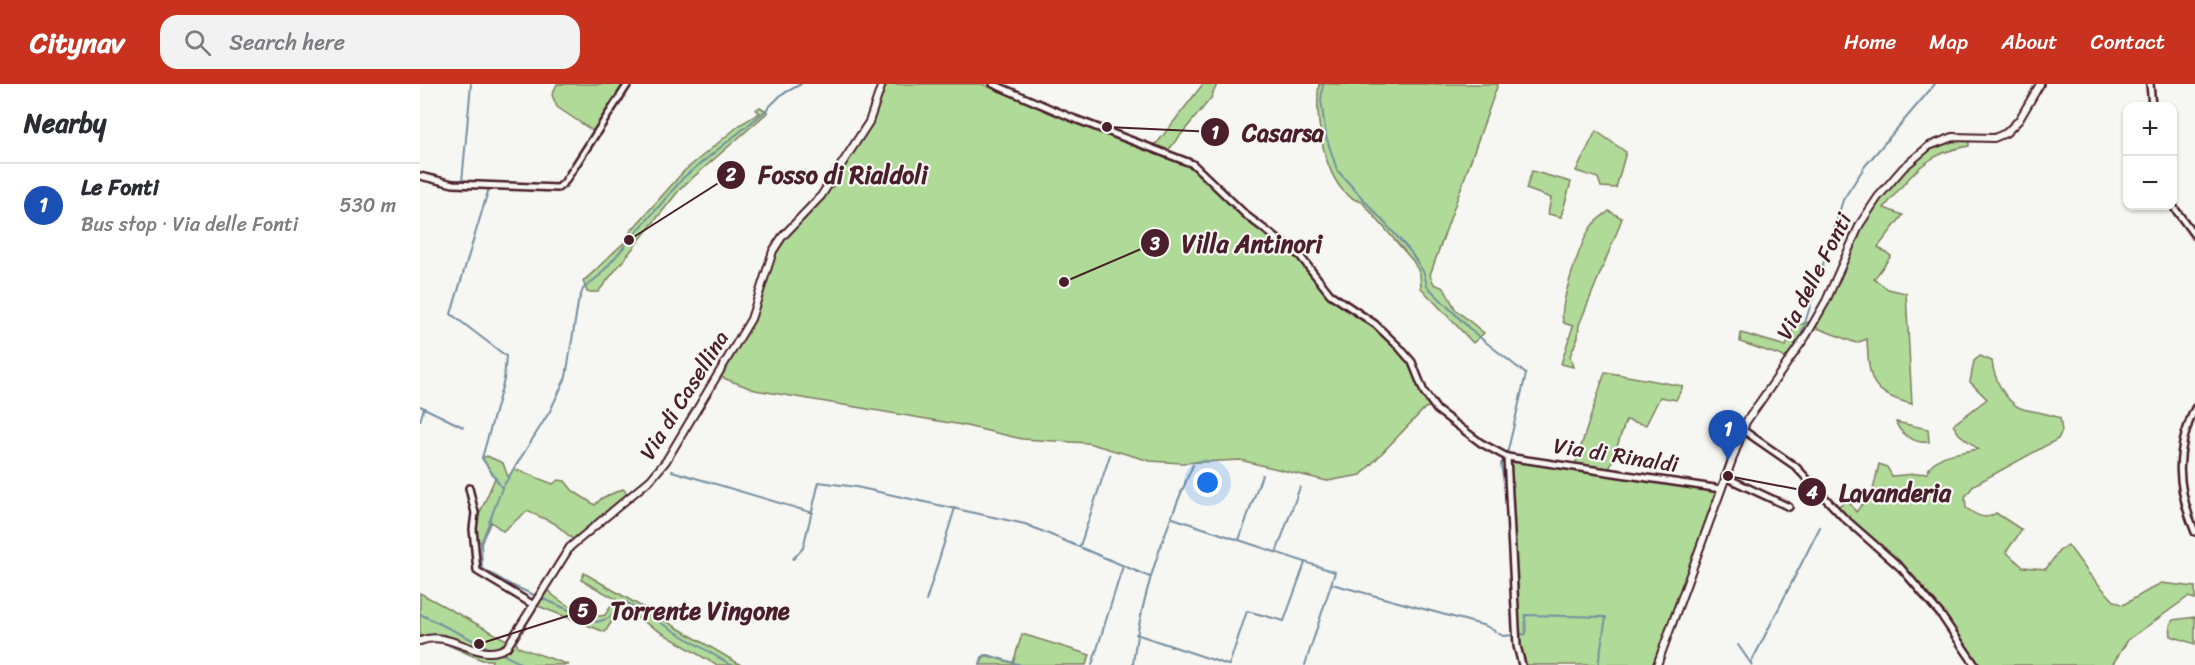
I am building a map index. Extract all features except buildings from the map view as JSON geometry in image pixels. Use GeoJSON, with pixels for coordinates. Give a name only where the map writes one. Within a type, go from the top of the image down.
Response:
{"type":"FeatureCollection","features":[{"type":"Feature","properties":{"kind":"street"},"geometry":{"type":"LineString","coordinates":[[420,176],[453,184],[558,188],[564,183],[628,84]]}},
{"type":"Feature","properties":{"kind":"street","name":"Via di Casellina"},"geometry":{"type":"LineString","coordinates":[[493,660],[507,647],[570,547],[651,479],[666,461],[751,320],[773,251],[782,237],[821,196],[869,122],[882,84]]}},
{"type":"Feature","properties":{"kind":"street","name":"Via di Rinaldi"},"geometry":{"type":"LineString","coordinates":[[993,84],[1075,119],[1193,164],[1247,216],[1300,256],[1330,294],[1375,324],[1399,347],[1412,362],[1424,392],[1437,410],[1481,443],[1507,457],[1720,489]]}},
{"type":"Feature","properties":{"kind":"street","name":"Via delle Fonti"},"geometry":{"type":"LineString","coordinates":[[1657,665],[1743,430],[1806,336],[1826,301],[1860,224],[1878,196],[1903,168],[1929,146],[1953,137],[1994,138],[2006,133],[2019,120],[2040,84]]}},
{"type":"Feature","properties":{"kind":"street"},"geometry":{"type":"LineString","coordinates":[[2150,84],[2152,102]]}},
{"type":"Feature","properties":{"kind":"street"},"geometry":{"type":"LineString","coordinates":[[2176,210],[2195,236]]}},
{"type":"Feature","properties":{"kind":"street"},"geometry":{"type":"LineString","coordinates":[[2195,408],[2181,448],[2179,473],[2187,511],[2195,532]]}},
{"type":"Feature","properties":{"kind":"street"},"geometry":{"type":"LineString","coordinates":[[1743,430],[1795,466],[1843,517],[1901,568],[1941,615],[1975,665]]}},
{"type":"Feature","properties":{"kind":"street"},"geometry":{"type":"LineString","coordinates":[[1507,457],[1517,646],[1522,665]]}},
{"type":"Feature","properties":{"kind":"street"},"geometry":{"type":"LineString","coordinates":[[1725,477],[1789,507]]}},
{"type":"Feature","properties":{"kind":"street"},"geometry":{"type":"LineString","coordinates":[[469,488],[475,513],[473,529],[477,571],[533,603]]}},
{"type":"Feature","properties":{"kind":"street"},"geometry":{"type":"LineString","coordinates":[[420,641],[429,639],[440,641],[482,660]]}},
{"type":"Feature","properties":{"kind":"green space"},"geometry":{"type":"Polygon","coordinates":[[[557,84],[628,84],[596,133],[557,107],[552,95],[557,84]]]}},
{"type":"Feature","properties":{"kind":"green space"},"geometry":{"type":"Polygon","coordinates":[[[882,84],[982,84],[1144,150],[1158,142],[1203,84],[1217,84],[1211,98],[1166,153],[1193,164],[1247,216],[1300,256],[1322,285],[1375,324],[1412,362],[1424,392],[1434,406],[1425,408],[1361,475],[1327,481],[1240,460],[1181,463],[1150,461],[1088,443],[1022,439],[962,425],[755,390],[718,376],[751,319],[773,251],[808,212],[869,122],[882,84]]]}},
{"type":"Feature","properties":{"kind":"green space"},"geometry":{"type":"Polygon","coordinates":[[[1319,84],[1498,84],[1430,275],[1434,284],[1444,288],[1456,310],[1484,333],[1473,343],[1421,288],[1420,274],[1413,261],[1362,202],[1349,196],[1330,170],[1320,133],[1319,84]]]}},
{"type":"Feature","properties":{"kind":"green space"},"geometry":{"type":"Polygon","coordinates":[[[760,107],[768,112],[681,188],[598,292],[587,292],[583,281],[632,237],[630,232],[684,171],[741,124],[760,113],[756,110],[760,107]]]}},
{"type":"Feature","properties":{"kind":"green space"},"geometry":{"type":"Polygon","coordinates":[[[1596,131],[1626,152],[1616,188],[1601,187],[1598,178],[1576,171],[1596,131]]]}},
{"type":"Feature","properties":{"kind":"green space"},"geometry":{"type":"Polygon","coordinates":[[[1953,137],[1969,138],[1969,146],[1941,154],[1920,167],[1911,176],[1884,208],[1903,215],[1878,247],[1891,256],[1874,279],[1888,289],[1906,293],[1912,404],[1887,395],[1874,382],[1869,364],[1867,339],[1856,343],[1812,326],[1789,362],[1782,356],[1740,342],[1741,333],[1786,346],[1796,322],[1800,324],[1815,321],[1848,249],[1890,184],[1907,164],[1927,147],[1953,137]]]}},
{"type":"Feature","properties":{"kind":"green space"},"geometry":{"type":"Polygon","coordinates":[[[1532,171],[1571,182],[1561,217],[1548,214],[1551,198],[1526,189],[1532,171]]]}},
{"type":"Feature","properties":{"kind":"green space"},"geometry":{"type":"Polygon","coordinates":[[[1609,211],[1622,218],[1579,325],[1578,337],[1570,356],[1573,367],[1561,364],[1573,326],[1564,323],[1562,316],[1570,277],[1589,230],[1609,211]]]}},
{"type":"Feature","properties":{"kind":"green space"},"geometry":{"type":"Polygon","coordinates":[[[1980,356],[1992,361],[1999,384],[2013,404],[2020,408],[2060,418],[2062,431],[2058,439],[1974,485],[1965,497],[1966,508],[1973,513],[1988,517],[1996,513],[2022,530],[2006,552],[2023,567],[2046,569],[2059,551],[2068,545],[2090,575],[2114,601],[2123,605],[2161,583],[2195,587],[2195,599],[2188,597],[2128,640],[2112,665],[1975,665],[1901,568],[1835,508],[1848,500],[1856,512],[1873,490],[1879,464],[1887,467],[1892,476],[1927,473],[1930,466],[1941,458],[1978,449],[1959,434],[1953,425],[1987,399],[1970,382],[1974,361],[1980,356]]]}},
{"type":"Feature","properties":{"kind":"green space"},"geometry":{"type":"Polygon","coordinates":[[[1605,372],[1683,386],[1676,400],[1660,397],[1646,425],[1626,420],[1609,470],[1721,489],[1657,665],[1522,665],[1517,646],[1507,457],[1575,465],[1605,372]]]}},
{"type":"Feature","properties":{"kind":"green space"},"geometry":{"type":"Polygon","coordinates":[[[1896,422],[1928,429],[1929,442],[1919,442],[1909,438],[1896,422]]]}},
{"type":"Feature","properties":{"kind":"green space"},"geometry":{"type":"Polygon","coordinates":[[[487,456],[503,463],[508,477],[514,469],[553,484],[558,480],[565,481],[573,491],[595,505],[602,498],[623,489],[630,496],[575,541],[554,523],[527,511],[503,531],[491,522],[481,542],[474,541],[473,529],[495,478],[482,458],[487,456]]]}},
{"type":"Feature","properties":{"kind":"green space"},"geometry":{"type":"Polygon","coordinates":[[[584,573],[741,665],[716,665],[624,610],[618,612],[605,632],[538,606],[516,642],[518,647],[569,665],[491,665],[492,660],[482,660],[439,641],[420,640],[420,593],[510,642],[544,585],[554,596],[586,614],[605,615],[616,599],[581,580],[584,573]]]}},
{"type":"Feature","properties":{"kind":"green space"},"geometry":{"type":"Polygon","coordinates":[[[2195,617],[2195,644],[2171,636],[2170,625],[2173,620],[2195,617]]]}},
{"type":"Feature","properties":{"kind":"green space"},"geometry":{"type":"Polygon","coordinates":[[[1022,634],[1090,655],[1086,665],[980,665],[985,655],[1013,663],[1022,634]]]}},
{"type":"Feature","properties":{"kind":"waterway"},"geometry":{"type":"LineString","coordinates":[[465,182],[462,182],[471,84]]}},
{"type":"Feature","properties":{"kind":"waterway"},"geometry":{"type":"LineString","coordinates":[[731,665],[626,602],[620,603],[609,618],[597,622],[511,585],[482,568],[481,544],[502,488],[550,411],[566,377],[578,303],[583,289],[600,275],[684,177],[763,113],[781,95],[801,84]]}},
{"type":"Feature","properties":{"kind":"waterway"},"geometry":{"type":"LineString","coordinates":[[1323,84],[1321,100],[1326,136],[1337,170],[1410,251],[1424,273],[1427,286],[1473,332],[1526,374],[1507,454],[1501,464],[1507,503]]}},
{"type":"Feature","properties":{"kind":"waterway"},"geometry":{"type":"LineString","coordinates":[[1800,339],[1843,200],[1865,166],[1935,84]]}},
{"type":"Feature","properties":{"kind":"waterway"},"geometry":{"type":"LineString","coordinates":[[489,188],[451,314],[506,356],[504,380],[482,458],[502,488]]}},
{"type":"Feature","properties":{"kind":"waterway"},"geometry":{"type":"LineString","coordinates":[[1654,665],[1740,425],[1761,395]]}},
{"type":"Feature","properties":{"kind":"waterway"},"geometry":{"type":"LineString","coordinates":[[420,406],[463,427]]}},
{"type":"Feature","properties":{"kind":"waterway"},"geometry":{"type":"LineString","coordinates":[[420,421],[424,408]]}},
{"type":"Feature","properties":{"kind":"waterway"},"geometry":{"type":"LineString","coordinates":[[1080,546],[1110,455]]}},
{"type":"Feature","properties":{"kind":"waterway"},"geometry":{"type":"LineString","coordinates":[[1133,665],[1141,614],[1155,563],[1193,465]]}},
{"type":"Feature","properties":{"kind":"waterway"},"geometry":{"type":"LineString","coordinates":[[672,471],[813,513]]}},
{"type":"Feature","properties":{"kind":"waterway"},"geometry":{"type":"LineString","coordinates":[[1239,540],[1262,475]]}},
{"type":"Feature","properties":{"kind":"waterway"},"geometry":{"type":"LineString","coordinates":[[793,559],[803,548],[819,482],[856,487],[1025,524],[1150,577]]}},
{"type":"Feature","properties":{"kind":"waterway"},"geometry":{"type":"LineString","coordinates":[[1276,553],[1300,487]]}},
{"type":"Feature","properties":{"kind":"waterway"},"geometry":{"type":"LineString","coordinates":[[926,601],[955,508]]}},
{"type":"Feature","properties":{"kind":"waterway"},"geometry":{"type":"LineString","coordinates":[[1173,518],[1335,572],[1305,665]]}},
{"type":"Feature","properties":{"kind":"waterway"},"geometry":{"type":"LineString","coordinates":[[1751,663],[1820,527]]}},
{"type":"Feature","properties":{"kind":"waterway"},"geometry":{"type":"LineString","coordinates":[[1229,665],[1247,611],[1284,621],[1305,563]]}},
{"type":"Feature","properties":{"kind":"waterway"},"geometry":{"type":"LineString","coordinates":[[1092,665],[1123,566]]}},
{"type":"Feature","properties":{"kind":"waterway"},"geometry":{"type":"LineString","coordinates":[[1332,584],[1486,626],[1503,636],[1526,634],[1525,615],[1606,617],[1598,665]]}},
{"type":"Feature","properties":{"kind":"waterway"},"geometry":{"type":"LineString","coordinates":[[420,614],[493,650]]}},
{"type":"Feature","properties":{"kind":"waterway"},"geometry":{"type":"LineString","coordinates":[[1136,634],[1228,665]]}},
{"type":"Feature","properties":{"kind":"waterway"},"geometry":{"type":"LineString","coordinates":[[1738,645],[1752,665]]}},
{"type":"Feature","properties":{"kind":"waterway"},"geometry":{"type":"LineString","coordinates":[[498,652],[524,665]]}},
{"type":"Feature","properties":{"kind":"waterway"},"geometry":{"type":"LineString","coordinates":[[980,665],[982,657],[988,655],[1021,665]]}},
{"type":"Feature","properties":{"kind":"place","name":"Casarsa"},"geometry":{"type":"Point","coordinates":[1107,127]}},
{"type":"Feature","properties":{"kind":"place","name":"Fosso di Rialdoli"},"geometry":{"type":"Point","coordinates":[629,240]}},
{"type":"Feature","properties":{"kind":"place","name":"Villa Antinori"},"geometry":{"type":"Point","coordinates":[1064,282]}},
{"type":"Feature","properties":{"kind":"place","name":"Le Fonti"},"geometry":{"type":"Point","coordinates":[1728,460]}},
{"type":"Feature","properties":{"kind":"place","name":"Lavanderia"},"geometry":{"type":"Point","coordinates":[1728,476]}},
{"type":"Feature","properties":{"kind":"place","name":"Torrente Vingone"},"geometry":{"type":"Point","coordinates":[479,644]}}]}
